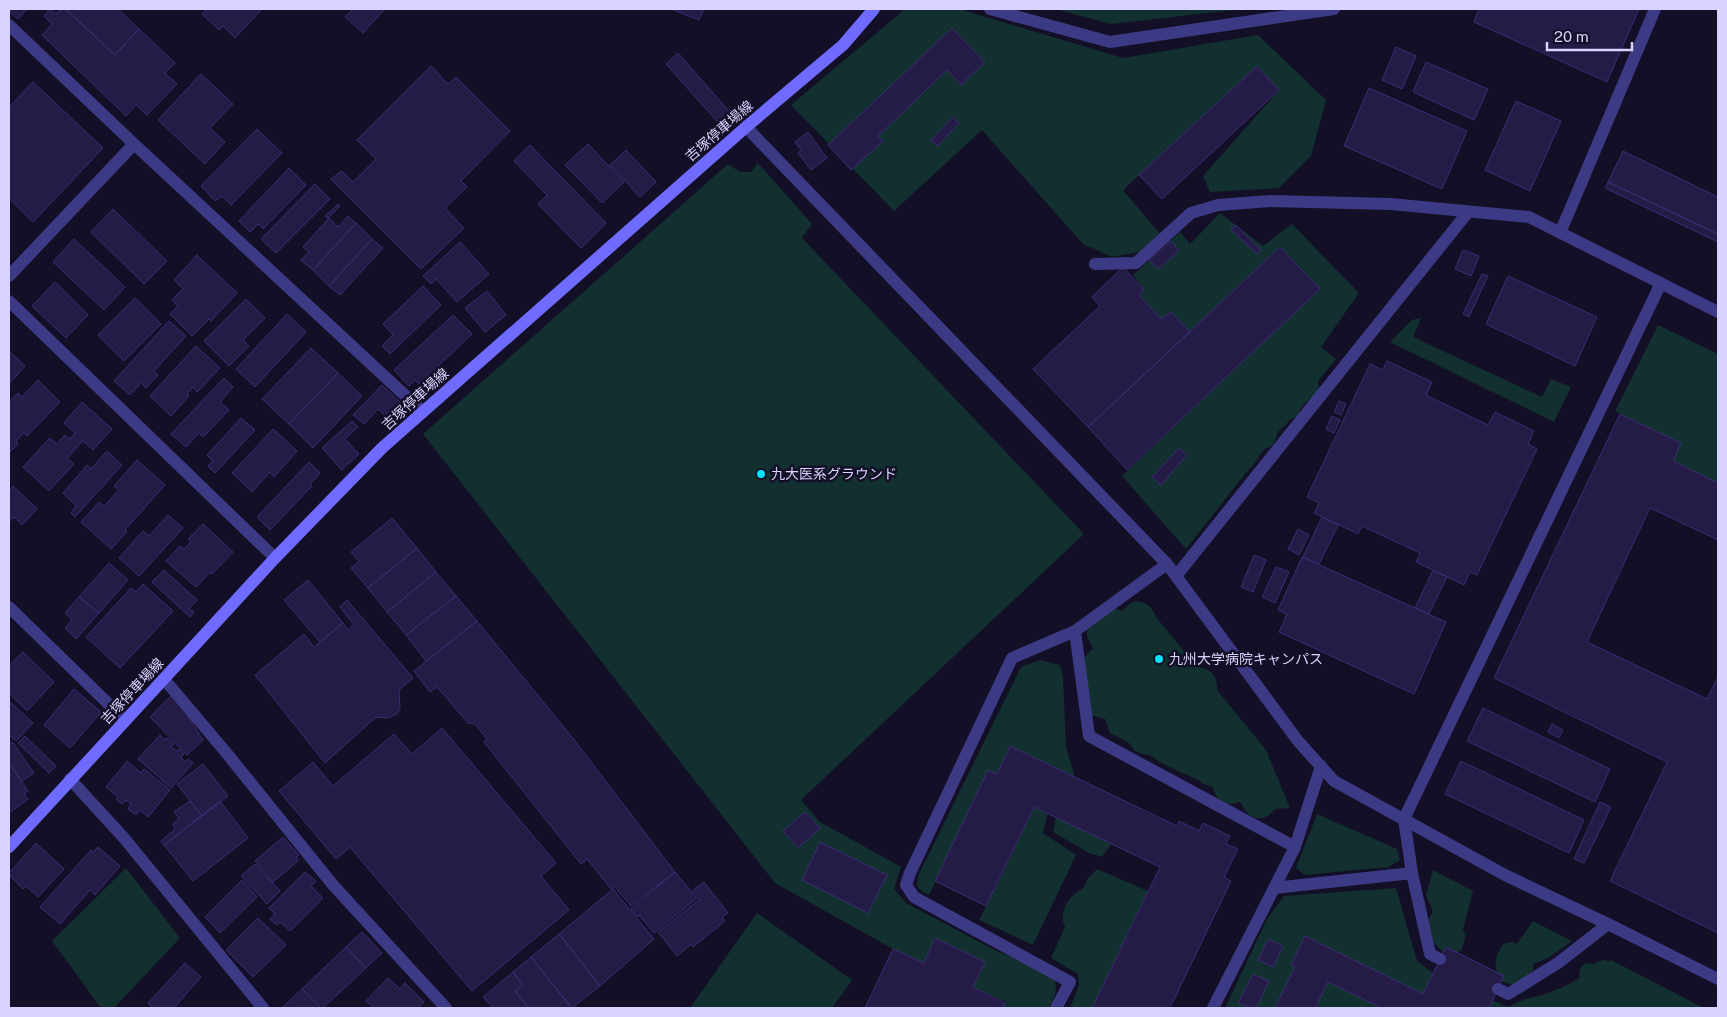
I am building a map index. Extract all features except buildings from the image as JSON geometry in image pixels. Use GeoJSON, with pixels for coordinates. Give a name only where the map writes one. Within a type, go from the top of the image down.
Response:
{"type":"FeatureCollection","features":[{"type":"Feature","properties":{"kind":"main road","name":"吉塚停車場線"},"geometry":{"type":"LineString","coordinates":[[9,847],[275,558],[382,448],[746,127],[843,45],[874,9]]}},
{"type":"Feature","properties":{"kind":"street"},"geometry":{"type":"LineString","coordinates":[[990,9],[1110,42],[1334,9]]}},
{"type":"Feature","properties":{"kind":"street"},"geometry":{"type":"LineString","coordinates":[[1560,233],[1655,9]]}},
{"type":"Feature","properties":{"kind":"street"},"geometry":{"type":"LineString","coordinates":[[9,25],[134,144],[423,412]]}},
{"type":"Feature","properties":{"kind":"street"},"geometry":{"type":"LineString","coordinates":[[746,127],[1167,564],[1298,740],[1334,781],[1505,875],[1718,979]]}},
{"type":"Feature","properties":{"kind":"street"},"geometry":{"type":"LineString","coordinates":[[9,276],[134,144]]}},
{"type":"Feature","properties":{"kind":"street"},"geometry":{"type":"LineString","coordinates":[[1095,264],[1136,263],[1191,214],[1218,205],[1270,201],[1390,204],[1529,218],[1718,312]]}},
{"type":"Feature","properties":{"kind":"street"},"geometry":{"type":"LineString","coordinates":[[1176,576],[1468,212]]}},
{"type":"Feature","properties":{"kind":"street"},"geometry":{"type":"LineString","coordinates":[[1440,959],[1430,954],[1412,873],[1404,819],[1660,283]]}},
{"type":"Feature","properties":{"kind":"street"},"geometry":{"type":"LineString","coordinates":[[9,301],[275,558]]}},
{"type":"Feature","properties":{"kind":"street"},"geometry":{"type":"LineString","coordinates":[[1056,1008],[1070,982],[914,897],[906,885],[1012,658],[1075,631],[1167,564]]}},
{"type":"Feature","properties":{"kind":"street"},"geometry":{"type":"LineString","coordinates":[[9,607],[125,720]]}},
{"type":"Feature","properties":{"kind":"street"},"geometry":{"type":"LineString","coordinates":[[1075,631],[1088,736],[1295,847]]}},
{"type":"Feature","properties":{"kind":"street"},"geometry":{"type":"LineString","coordinates":[[164,679],[333,885],[446,1008]]}},
{"type":"Feature","properties":{"kind":"street"},"geometry":{"type":"LineString","coordinates":[[1213,1008],[1295,847],[1321,766]]}},
{"type":"Feature","properties":{"kind":"street"},"geometry":{"type":"LineString","coordinates":[[70,779],[124,838],[264,1008]]}},
{"type":"Feature","properties":{"kind":"street"},"geometry":{"type":"LineString","coordinates":[[1274,888],[1412,873]]}},
{"type":"Feature","properties":{"kind":"street"},"geometry":{"type":"LineString","coordinates":[[1498,989],[1508,994],[1558,963],[1608,924]]}},
{"type":"Feature","properties":{"kind":"green space"},"geometry":{"type":"Polygon","coordinates":[[[905,9],[959,9],[1123,58],[1258,35],[1326,100],[1311,156],[1279,188],[1210,192],[1203,176],[1279,90],[1257,66],[1123,190],[1161,235],[1139,252],[1112,257],[1083,244],[982,130],[894,211],[791,105],[905,9]]]}},
{"type":"Feature","properties":{"kind":"green space"},"geometry":{"type":"Polygon","coordinates":[[[1055,9],[1243,9],[1111,24],[1055,9]]]}},
{"type":"Feature","properties":{"kind":"green space","name":"九大医系グラウンド"},"geometry":{"type":"Polygon","coordinates":[[[758,163],[812,224],[802,238],[1084,534],[801,800],[820,822],[901,867],[894,889],[906,903],[991,948],[1013,956],[1015,959],[1053,977],[1056,990],[1049,1008],[1003,1008],[1006,1002],[973,987],[984,962],[935,938],[924,963],[893,949],[775,883],[423,434],[728,164],[740,172],[751,172],[758,163]]]}},
{"type":"Feature","properties":{"kind":"green space"},"geometry":{"type":"Polygon","coordinates":[[[1220,213],[1263,246],[1292,224],[1359,293],[1321,347],[1336,359],[1318,381],[1319,391],[1303,405],[1297,416],[1290,419],[1278,432],[1273,444],[1263,451],[1186,549],[1122,476],[1319,289],[1280,247],[1190,332],[1171,312],[1161,319],[1139,295],[1144,290],[1133,275],[1180,232],[1190,244],[1220,213]]]}},
{"type":"Feature","properties":{"kind":"green space"},"geometry":{"type":"Polygon","coordinates":[[[1421,318],[1413,337],[1542,397],[1551,379],[1571,387],[1554,422],[1390,342],[1412,320],[1421,318]]]}},
{"type":"Feature","properties":{"kind":"green space"},"geometry":{"type":"Polygon","coordinates":[[[1658,325],[1718,354],[1718,483],[1673,461],[1681,443],[1615,411],[1658,325]]]}},
{"type":"Feature","properties":{"kind":"green space"},"geometry":{"type":"Polygon","coordinates":[[[1135,601],[1142,602],[1150,607],[1197,667],[1206,669],[1213,674],[1217,690],[1266,750],[1290,808],[1275,809],[1264,818],[1253,817],[1240,802],[1230,804],[1222,802],[1214,792],[1213,787],[1159,762],[1150,755],[1135,751],[1128,742],[1110,733],[1105,719],[1091,715],[1085,681],[1088,678],[1083,666],[1085,658],[1093,649],[1087,636],[1087,627],[1107,608],[1122,611],[1135,601]]]}},
{"type":"Feature","properties":{"kind":"green space"},"geometry":{"type":"Polygon","coordinates":[[[1040,660],[1060,665],[1063,676],[1066,747],[1075,777],[1010,746],[997,774],[988,770],[929,895],[917,886],[918,876],[1021,667],[1040,660]]]}},
{"type":"Feature","properties":{"kind":"green space"},"geometry":{"type":"Polygon","coordinates":[[[1034,807],[1048,813],[1043,833],[1076,855],[1033,945],[979,920],[987,905],[987,898],[996,887],[1034,807]]]}},
{"type":"Feature","properties":{"kind":"green space"},"geometry":{"type":"Polygon","coordinates":[[[1317,814],[1397,849],[1400,860],[1388,867],[1305,875],[1296,868],[1317,814]]]}},
{"type":"Feature","properties":{"kind":"green space"},"geometry":{"type":"Polygon","coordinates":[[[1056,817],[1111,844],[1102,857],[1089,853],[1053,832],[1056,817]]]}},
{"type":"Feature","properties":{"kind":"green space"},"geometry":{"type":"Polygon","coordinates":[[[126,868],[180,938],[114,1008],[101,1008],[52,941],[126,868]]]}},
{"type":"Feature","properties":{"kind":"green space"},"geometry":{"type":"Polygon","coordinates":[[[1097,869],[1148,891],[1092,1008],[1070,1008],[1079,985],[1078,974],[1051,958],[1065,927],[1063,916],[1066,905],[1073,895],[1083,889],[1088,878],[1097,869]]]}},
{"type":"Feature","properties":{"kind":"green space"},"geometry":{"type":"Polygon","coordinates":[[[1433,870],[1473,891],[1463,930],[1466,935],[1461,951],[1446,955],[1434,943],[1428,920],[1433,912],[1426,895],[1433,870]]]}},
{"type":"Feature","properties":{"kind":"green space"},"geometry":{"type":"Polygon","coordinates":[[[1396,888],[1417,961],[1433,973],[1423,994],[1305,936],[1291,965],[1295,967],[1275,1008],[1225,1008],[1267,919],[1284,896],[1396,888]]]}},
{"type":"Feature","properties":{"kind":"green space"},"geometry":{"type":"Polygon","coordinates":[[[757,913],[852,980],[832,1008],[690,1008],[757,913]]]}},
{"type":"Feature","properties":{"kind":"green space"},"geometry":{"type":"Polygon","coordinates":[[[1533,921],[1572,941],[1548,958],[1533,964],[1533,970],[1519,984],[1515,985],[1499,980],[1496,961],[1503,944],[1512,942],[1517,944],[1533,921]]]}},
{"type":"Feature","properties":{"kind":"green space"},"geometry":{"type":"Polygon","coordinates":[[[1605,960],[1608,962],[1611,960],[1704,1008],[1489,1008],[1492,1000],[1507,1007],[1555,990],[1580,978],[1580,969],[1586,963],[1594,964],[1605,960]]]}},
{"type":"Feature","properties":{"kind":"green space"},"geometry":{"type":"Polygon","coordinates":[[[1328,982],[1382,1008],[1315,1008],[1328,982]]]}},
{"type":"Feature","properties":{"kind":"place","name":"九大医系グラウンド"},"geometry":{"type":"Point","coordinates":[761,474]}},
{"type":"Feature","properties":{"kind":"place","name":"九州大学病院キャンパス"},"geometry":{"type":"Point","coordinates":[1159,659]}}]}
